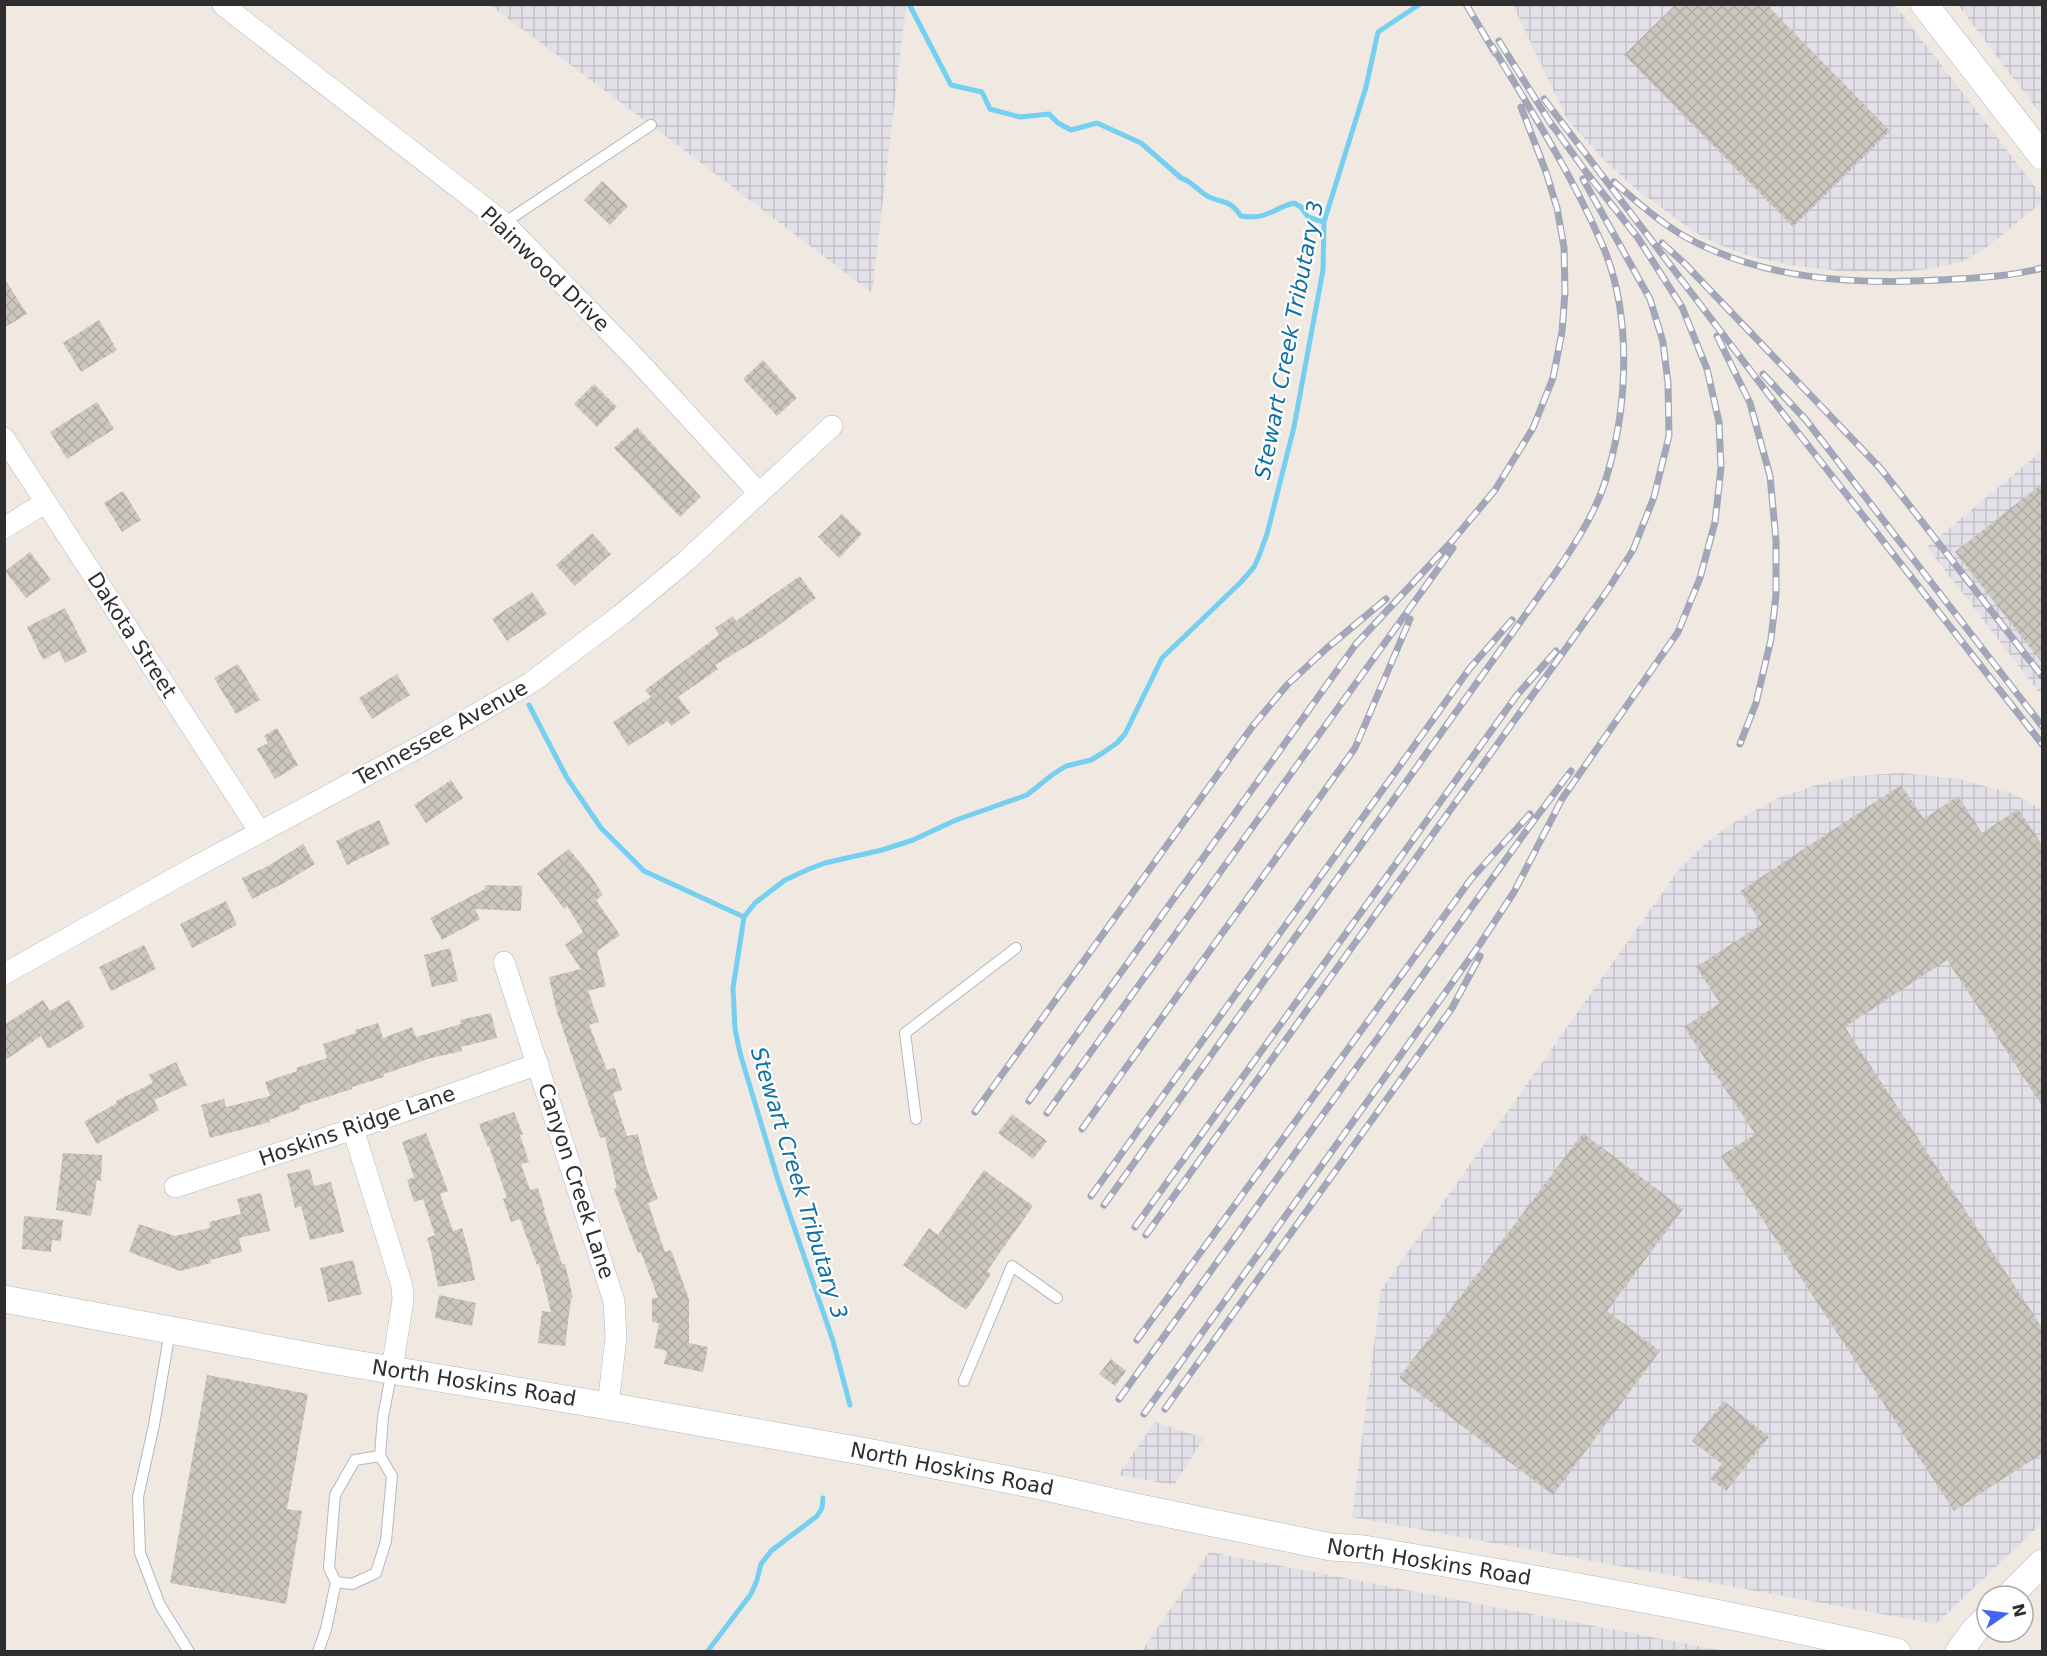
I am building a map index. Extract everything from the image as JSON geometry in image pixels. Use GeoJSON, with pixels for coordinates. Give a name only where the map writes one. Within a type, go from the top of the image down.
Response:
{"type":"FeatureCollection","features":[{"type":"Feature","properties":{"kind":"street"},"geometry":{"type":"LineString","coordinates":[[1924,4],[2041,151]]}},
{"type":"Feature","properties":{"kind":"street","name":"Plainwood Drive"},"geometry":{"type":"LineString","coordinates":[[223,5],[504,223],[638,361],[758,492]]}},
{"type":"Feature","properties":{"kind":"street","name":"Tennessee Avenue"},"geometry":{"type":"LineString","coordinates":[[6,970],[421,746],[532,682],[676,570],[832,426]]}},
{"type":"Feature","properties":{"kind":"street","name":"Dakota Street"},"geometry":{"type":"LineString","coordinates":[[4,438],[260,832]]}},
{"type":"Feature","properties":{"kind":"street"},"geometry":{"type":"LineString","coordinates":[[4,528],[46,502]]}},
{"type":"Feature","properties":{"kind":"street","name":"Canyon Creek Lane"},"geometry":{"type":"LineString","coordinates":[[504,962],[614,1302],[616,1337],[608,1406]]}},
{"type":"Feature","properties":{"kind":"street","name":"Hoskins Ridge Lane"},"geometry":{"type":"LineString","coordinates":[[174,1187],[353,1129],[538,1064]]}},
{"type":"Feature","properties":{"kind":"street"},"geometry":{"type":"LineString","coordinates":[[353,1129],[402,1286],[403,1300],[392,1369]]}},
{"type":"Feature","properties":{"kind":"street","name":"North Hoskins Road"},"geometry":{"type":"LineString","coordinates":[[4,1299],[955,1469],[1331,1547],[1364,1549],[1602,1591],[1898,1652]]}},
{"type":"Feature","properties":{"kind":"street"},"geometry":{"type":"LineString","coordinates":[[2021,1584],[2043,1563]]}},
{"type":"Feature","properties":{"kind":"street"},"geometry":{"type":"LineString","coordinates":[[1959,1652],[1975,1630]]}},
{"type":"Feature","properties":{"kind":"lane"},"geometry":{"type":"LineString","coordinates":[[504,223],[651,125]]}},
{"type":"Feature","properties":{"kind":"lane"},"geometry":{"type":"LineString","coordinates":[[916,1119],[905,1033],[1016,948]]}},
{"type":"Feature","properties":{"kind":"lane"},"geometry":{"type":"LineString","coordinates":[[964,1381],[1012,1266],[1057,1298]]}},
{"type":"Feature","properties":{"kind":"lane"},"geometry":{"type":"LineString","coordinates":[[170,1330],[154,1425],[138,1497],[140,1553],[160,1605],[189,1652]]}},
{"type":"Feature","properties":{"kind":"lane"},"geometry":{"type":"LineString","coordinates":[[336,1582],[352,1584],[376,1573],[386,1541],[392,1476],[380,1456],[383,1417],[392,1369]]}},
{"type":"Feature","properties":{"kind":"lane"},"geometry":{"type":"LineString","coordinates":[[318,1652],[326,1629],[336,1582],[329,1568],[335,1495],[356,1460],[380,1456]]}},
{"type":"Feature","properties":{"kind":"shaded area"},"geometry":{"type":"Polygon","coordinates":[[[490,5],[906,5],[872,293],[651,125],[490,5]]]}},
{"type":"Feature","properties":{"kind":"shaded area"},"geometry":{"type":"Polygon","coordinates":[[[1513,5],[1895,5],[2042,196],[2042,202],[1987,247],[1961,262],[1930,269],[1898,272],[1839,271],[1790,265],[1749,256],[1715,243],[1693,231],[1636,189],[1605,161],[1567,119],[1513,5]]]}},
{"type":"Feature","properties":{"kind":"shaded area"},"geometry":{"type":"Polygon","coordinates":[[[1958,5],[2042,5],[2042,116],[1958,5]]]}},
{"type":"Feature","properties":{"kind":"shaded area"},"geometry":{"type":"Polygon","coordinates":[[[2042,451],[2042,696],[1927,547],[2042,451]]]}},
{"type":"Feature","properties":{"kind":"shaded area"},"geometry":{"type":"Polygon","coordinates":[[[1901,773],[1959,779],[2014,794],[2042,810],[2042,1523],[1978,1584],[1975,1584],[1975,1587],[1936,1624],[1352,1517],[1381,1290],[1677,872],[1707,842],[1736,821],[1778,798],[1853,776],[1901,773]]]}},
{"type":"Feature","properties":{"kind":"shaded area"},"geometry":{"type":"Polygon","coordinates":[[[1155,1422],[1204,1438],[1174,1485],[1118,1475],[1155,1422]]]}},
{"type":"Feature","properties":{"kind":"shaded area"},"geometry":{"type":"Polygon","coordinates":[[[1209,1552],[1724,1651],[1142,1651],[1209,1552]]]}},
{"type":"Feature","properties":{"kind":"building"},"geometry":{"type":"Polygon","coordinates":[[[1676,4],[1766,4],[1890,131],[1793,227],[1624,55],[1676,4]]]}},
{"type":"Feature","properties":{"kind":"building"},"geometry":{"type":"Polygon","coordinates":[[[602,181],[628,206],[610,225],[584,200],[602,181]]]}},
{"type":"Feature","properties":{"kind":"building"},"geometry":{"type":"Polygon","coordinates":[[[4,278],[27,314],[4,328],[4,278]]]}},
{"type":"Feature","properties":{"kind":"building"},"geometry":{"type":"Polygon","coordinates":[[[99,320],[117,350],[81,372],[63,343],[99,320]]]}},
{"type":"Feature","properties":{"kind":"building"},"geometry":{"type":"Polygon","coordinates":[[[763,360],[797,398],[777,416],[743,379],[763,360]]]}},
{"type":"Feature","properties":{"kind":"building"},"geometry":{"type":"Polygon","coordinates":[[[594,384],[617,407],[597,427],[574,404],[594,384]]]}},
{"type":"Feature","properties":{"kind":"building"},"geometry":{"type":"Polygon","coordinates":[[[97,402],[114,429],[67,459],[50,432],[97,402]]]}},
{"type":"Feature","properties":{"kind":"building"},"geometry":{"type":"Polygon","coordinates":[[[637,427],[701,497],[680,517],[614,448],[637,427]]]}},
{"type":"Feature","properties":{"kind":"building"},"geometry":{"type":"Polygon","coordinates":[[[2043,483],[2043,664],[1955,552],[2043,483]]]}},
{"type":"Feature","properties":{"kind":"building"},"geometry":{"type":"Polygon","coordinates":[[[123,491],[141,520],[122,532],[104,503],[123,491]]]}},
{"type":"Feature","properties":{"kind":"building"},"geometry":{"type":"Polygon","coordinates":[[[842,514],[862,534],[839,558],[818,537],[842,514]]]}},
{"type":"Feature","properties":{"kind":"building"},"geometry":{"type":"Polygon","coordinates":[[[592,533],[611,554],[575,586],[556,565],[592,533]]]}},
{"type":"Feature","properties":{"kind":"building"},"geometry":{"type":"Polygon","coordinates":[[[30,552],[51,580],[26,598],[5,571],[30,552]]]}},
{"type":"Feature","properties":{"kind":"building"},"geometry":{"type":"Polygon","coordinates":[[[800,576],[816,598],[762,637],[715,665],[718,669],[678,697],[690,713],[671,726],[668,721],[628,746],[613,722],[651,697],[645,690],[719,635],[715,628],[733,616],[736,621],[800,576]]]}},
{"type":"Feature","properties":{"kind":"building"},"geometry":{"type":"Polygon","coordinates":[[[532,592],[547,614],[507,641],[492,619],[532,592]]]}},
{"type":"Feature","properties":{"kind":"building"},"geometry":{"type":"Polygon","coordinates":[[[65,608],[87,652],[65,663],[59,651],[43,660],[27,627],[65,608]]]}},
{"type":"Feature","properties":{"kind":"building"},"geometry":{"type":"Polygon","coordinates":[[[238,664],[260,700],[236,714],[214,678],[238,664]]]}},
{"type":"Feature","properties":{"kind":"building"},"geometry":{"type":"Polygon","coordinates":[[[397,674],[410,695],[372,719],[359,698],[397,674]]]}},
{"type":"Feature","properties":{"kind":"building"},"geometry":{"type":"Polygon","coordinates":[[[277,728],[298,765],[275,779],[257,749],[268,743],[264,736],[277,728]]]}},
{"type":"Feature","properties":{"kind":"building"},"geometry":{"type":"Polygon","coordinates":[[[451,780],[463,798],[426,823],[414,805],[451,780]]]}},
{"type":"Feature","properties":{"kind":"building"},"geometry":{"type":"Polygon","coordinates":[[[1901,785],[1924,819],[1958,796],[1982,833],[2018,809],[2043,846],[2043,1107],[1947,960],[1845,1027],[2043,1329],[2043,1453],[1954,1511],[1721,1156],[1755,1134],[1684,1027],[1720,1003],[1696,967],[1762,924],[1740,891],[1901,785]]]}},
{"type":"Feature","properties":{"kind":"building"},"geometry":{"type":"Polygon","coordinates":[[[379,820],[390,844],[347,865],[336,841],[379,820]]]}},
{"type":"Feature","properties":{"kind":"building"},"geometry":{"type":"Polygon","coordinates":[[[303,844],[315,864],[252,899],[242,878],[268,866],[303,844]]]}},
{"type":"Feature","properties":{"kind":"building"},"geometry":{"type":"Polygon","coordinates":[[[569,849],[603,895],[596,900],[620,935],[597,951],[606,986],[588,991],[599,1022],[589,1025],[607,1070],[615,1068],[622,1090],[613,1093],[627,1136],[638,1134],[658,1199],[648,1203],[665,1252],[671,1250],[689,1299],[689,1343],[708,1347],[703,1372],[664,1364],[667,1351],[654,1348],[659,1323],[652,1322],[652,1298],[658,1298],[614,1189],[617,1188],[605,1137],[600,1138],[556,1009],[549,977],[581,969],[565,945],[583,932],[567,906],[564,909],[537,873],[569,849]]]}},
{"type":"Feature","properties":{"kind":"building"},"geometry":{"type":"Polygon","coordinates":[[[485,885],[522,886],[521,911],[475,909],[480,919],[442,940],[430,918],[485,889],[485,885]]]}},
{"type":"Feature","properties":{"kind":"building"},"geometry":{"type":"Polygon","coordinates":[[[226,901],[237,925],[192,948],[180,924],[226,901]]]}},
{"type":"Feature","properties":{"kind":"building"},"geometry":{"type":"Polygon","coordinates":[[[144,945],[156,969],[111,991],[99,967],[144,945]]]}},
{"type":"Feature","properties":{"kind":"building"},"geometry":{"type":"Polygon","coordinates":[[[450,948],[458,981],[432,987],[424,955],[450,948]]]}},
{"type":"Feature","properties":{"kind":"building"},"geometry":{"type":"Polygon","coordinates":[[[43,1000],[50,1011],[69,1000],[85,1027],[48,1049],[41,1036],[4,1061],[4,1025],[43,1000]]]}},
{"type":"Feature","properties":{"kind":"building"},"geometry":{"type":"Polygon","coordinates":[[[491,1013],[497,1038],[461,1047],[462,1051],[431,1058],[384,1074],[384,1077],[299,1106],[300,1109],[269,1120],[270,1122],[210,1138],[201,1105],[224,1099],[226,1107],[270,1096],[265,1082],[297,1071],[296,1068],[327,1058],[323,1044],[378,1023],[383,1038],[412,1027],[416,1037],[461,1024],[460,1020],[491,1013]]]}},
{"type":"Feature","properties":{"kind":"building"},"geometry":{"type":"Polygon","coordinates":[[[176,1062],[187,1085],[154,1100],[159,1110],[97,1144],[84,1122],[117,1103],[116,1101],[153,1083],[149,1075],[176,1062]]]}},
{"type":"Feature","properties":{"kind":"building"},"geometry":{"type":"Polygon","coordinates":[[[514,1112],[523,1134],[520,1135],[529,1162],[521,1164],[530,1190],[538,1188],[562,1264],[565,1264],[573,1298],[571,1299],[565,1346],[538,1343],[542,1311],[551,1312],[539,1264],[537,1265],[520,1219],[511,1222],[503,1199],[507,1198],[479,1124],[514,1112]]]}},
{"type":"Feature","properties":{"kind":"building"},"geometry":{"type":"Polygon","coordinates":[[[1012,1114],[1047,1141],[1033,1159],[998,1133],[1012,1114]]]}},
{"type":"Feature","properties":{"kind":"building"},"geometry":{"type":"Polygon","coordinates":[[[426,1133],[448,1191],[440,1194],[453,1231],[462,1228],[475,1280],[438,1287],[427,1238],[435,1235],[423,1199],[414,1202],[407,1180],[414,1177],[402,1142],[426,1133]]]}},
{"type":"Feature","properties":{"kind":"building"},"geometry":{"type":"Polygon","coordinates":[[[1583,1133],[1683,1209],[1607,1311],[1660,1351],[1553,1495],[1399,1378],[1583,1133]]]}},
{"type":"Feature","properties":{"kind":"building"},"geometry":{"type":"Polygon","coordinates":[[[63,1153],[102,1155],[101,1181],[97,1180],[91,1216],[56,1210],[63,1153]]]}},
{"type":"Feature","properties":{"kind":"building"},"geometry":{"type":"Polygon","coordinates":[[[310,1169],[314,1186],[331,1182],[344,1232],[310,1240],[301,1206],[295,1208],[287,1174],[310,1169]]]}},
{"type":"Feature","properties":{"kind":"building"},"geometry":{"type":"Polygon","coordinates":[[[984,1170],[1033,1206],[987,1271],[991,1274],[966,1310],[903,1265],[929,1228],[938,1235],[984,1170]]]}},
{"type":"Feature","properties":{"kind":"building"},"geometry":{"type":"Polygon","coordinates":[[[261,1193],[270,1231],[239,1238],[242,1252],[180,1271],[129,1252],[139,1224],[175,1236],[210,1228],[209,1222],[241,1214],[237,1199],[261,1193]]]}},
{"type":"Feature","properties":{"kind":"building"},"geometry":{"type":"Polygon","coordinates":[[[24,1216],[63,1220],[61,1241],[52,1240],[51,1252],[22,1249],[24,1216]]]}},
{"type":"Feature","properties":{"kind":"building"},"geometry":{"type":"Polygon","coordinates":[[[353,1260],[362,1294],[328,1302],[320,1268],[353,1260]]]}},
{"type":"Feature","properties":{"kind":"building"},"geometry":{"type":"Polygon","coordinates":[[[439,1295],[476,1303],[472,1326],[435,1318],[439,1295]]]}},
{"type":"Feature","properties":{"kind":"building"},"geometry":{"type":"Polygon","coordinates":[[[1111,1359],[1126,1371],[1115,1386],[1099,1374],[1111,1359]]]}},
{"type":"Feature","properties":{"kind":"building"},"geometry":{"type":"Polygon","coordinates":[[[207,1375],[308,1394],[287,1509],[302,1511],[286,1604],[170,1583],[207,1375]]]}},
{"type":"Feature","properties":{"kind":"building"},"geometry":{"type":"Polygon","coordinates":[[[1724,1401],[1769,1437],[1726,1491],[1710,1479],[1722,1464],[1692,1441],[1724,1401]]]}},
{"type":"Feature","properties":{"kind":"waterway"},"geometry":{"type":"LineString","coordinates":[[909,4],[951,85],[982,92],[990,109],[1020,117],[1049,114],[1058,123],[1071,130],[1097,123],[1141,143],[1181,178],[1209,197],[1230,204],[1241,216],[1264,215],[1294,203],[1301,207],[1308,217],[1324,222]]}},
{"type":"Feature","properties":{"kind":"waterway","name":"Stewart Creek Tributary 3"},"geometry":{"type":"LineString","coordinates":[[850,1405],[833,1341],[778,1180],[740,1053],[735,1029],[733,988],[744,917],[755,903],[785,880],[825,863],[882,850],[913,840],[956,820],[1027,795],[1066,766],[1091,760],[1104,752],[1125,734],[1162,658],[1254,567],[1267,534],[1294,427],[1323,270],[1324,222],[1366,87],[1378,32],[1420,4]]}},
{"type":"Feature","properties":{"kind":"waterway"},"geometry":{"type":"LineString","coordinates":[[529,705],[567,778],[601,828],[644,871],[744,917]]}},
{"type":"Feature","properties":{"kind":"waterway","name":"Stewart Creek Tributary 3"},"geometry":{"type":"LineString","coordinates":[[707,1652],[751,1594],[761,1564],[771,1551],[817,1516],[822,1508],[823,1498]]}},
{"type":"Feature","properties":{"kind":"railway"},"geometry":{"type":"LineString","coordinates":[[1466,4],[1495,53]]}},
{"type":"Feature","properties":{"kind":"railway"},"geometry":{"type":"LineString","coordinates":[[1499,41],[1553,127]]}},
{"type":"Feature","properties":{"kind":"railway"},"geometry":{"type":"LineString","coordinates":[[1104,1205],[1561,565],[1600,497],[1615,445],[1623,387],[1622,328],[1612,271],[1578,193],[1492,46]]}},
{"type":"Feature","properties":{"kind":"railway"},"geometry":{"type":"LineString","coordinates":[[1544,99],[1785,416],[2042,744]]}},
{"type":"Feature","properties":{"kind":"railway"},"geometry":{"type":"LineString","coordinates":[[1029,1101],[1356,644],[1453,540],[1495,490],[1533,428],[1553,378],[1562,332],[1565,292],[1564,247],[1557,208],[1546,172],[1521,107]]}},
{"type":"Feature","properties":{"kind":"railway"},"geometry":{"type":"LineString","coordinates":[[1144,1414],[1480,944],[1514,892],[1562,799],[1678,632],[1700,578],[1715,522],[1721,468],[1719,422],[1707,369],[1682,307],[1638,238],[1550,122]]}},
{"type":"Feature","properties":{"kind":"railway"},"geometry":{"type":"LineString","coordinates":[[1146,1235],[1607,591],[1633,550],[1654,497],[1669,436],[1668,383],[1663,342],[1650,299],[1583,179]]}},
{"type":"Feature","properties":{"kind":"railway"},"geometry":{"type":"LineString","coordinates":[[1614,182],[1655,217],[1682,235],[1712,250],[1774,270],[1840,280],[1906,281],[1991,277],[2042,268]]}},
{"type":"Feature","properties":{"kind":"railway"},"geometry":{"type":"LineString","coordinates":[[1662,243],[1685,264],[1881,469],[2042,676]]}},
{"type":"Feature","properties":{"kind":"railway"},"geometry":{"type":"LineString","coordinates":[[1717,336],[1750,403],[1770,476],[1776,540],[1776,595],[1771,639],[1756,703],[1740,744]]}},
{"type":"Feature","properties":{"kind":"railway"},"geometry":{"type":"LineString","coordinates":[[1763,374],[1806,420],[2042,726]]}},
{"type":"Feature","properties":{"kind":"railway"},"geometry":{"type":"LineString","coordinates":[[1047,1113],[1453,548]]}},
{"type":"Feature","properties":{"kind":"railway"},"geometry":{"type":"LineString","coordinates":[[975,1112],[1252,727],[1287,685],[1386,599]]}},
{"type":"Feature","properties":{"kind":"railway"},"geometry":{"type":"LineString","coordinates":[[1082,1129],[1355,748],[1410,619]]}},
{"type":"Feature","properties":{"kind":"railway"},"geometry":{"type":"LineString","coordinates":[[1091,1196],[1470,668],[1512,620]]}},
{"type":"Feature","properties":{"kind":"railway"},"geometry":{"type":"LineString","coordinates":[[1135,1227],[1517,695],[1556,651]]}},
{"type":"Feature","properties":{"kind":"railway"},"geometry":{"type":"LineString","coordinates":[[1119,1399],[1571,771]]}},
{"type":"Feature","properties":{"kind":"railway"},"geometry":{"type":"LineString","coordinates":[[1137,1340],[1471,879],[1530,814]]}},
{"type":"Feature","properties":{"kind":"railway"},"geometry":{"type":"LineString","coordinates":[[1165,1409],[1452,1008],[1480,956]]}}]}
